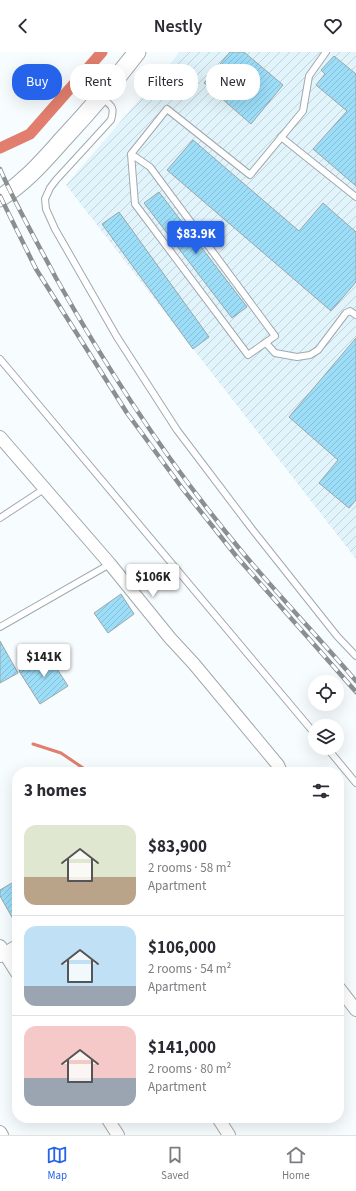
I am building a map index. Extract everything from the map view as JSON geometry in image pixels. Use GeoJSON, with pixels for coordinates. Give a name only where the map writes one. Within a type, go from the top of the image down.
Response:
{"type":"FeatureCollection","features":[{"type":"Feature","properties":{"kind":"main road"},"geometry":{"type":"LineString","coordinates":[[126,66],[137,52]]}},
{"type":"Feature","properties":{"kind":"main road"},"geometry":{"type":"LineString","coordinates":[[0,198],[22,183],[98,100]]}},
{"type":"Feature","properties":{"kind":"street"},"geometry":{"type":"LineString","coordinates":[[0,438],[110,564],[279,767]]}},
{"type":"Feature","properties":{"kind":"street"},"geometry":{"type":"LineString","coordinates":[[12,948],[2,952],[12,966]]}},
{"type":"Feature","properties":{"kind":"street"},"geometry":{"type":"LineString","coordinates":[[344,994],[356,1010]]}},
{"type":"Feature","properties":{"kind":"street"},"geometry":{"type":"LineString","coordinates":[[110,1123],[118,1135]]}},
{"type":"Feature","properties":{"kind":"street"},"geometry":{"type":"LineString","coordinates":[[221,1123],[229,1135]]}},
{"type":"Feature","properties":{"kind":"lane"},"geometry":{"type":"LineString","coordinates":[[131,154],[150,167],[275,336],[248,355],[135,204],[131,154],[167,109],[250,175],[303,111],[309,76],[326,52]]}},
{"type":"Feature","properties":{"kind":"lane"},"geometry":{"type":"LineString","coordinates":[[105,100],[112,106],[114,112],[111,120],[56,180],[45,199],[46,209],[55,229],[117,337],[177,430],[252,530],[356,656]]}},
{"type":"Feature","properties":{"kind":"lane"},"geometry":{"type":"LineString","coordinates":[[282,137],[356,197]]}},
{"type":"Feature","properties":{"kind":"lane"},"geometry":{"type":"LineString","coordinates":[[266,343],[275,353],[296,357],[310,355],[318,350],[346,313],[350,311],[356,315]]}},
{"type":"Feature","properties":{"kind":"lane"},"geometry":{"type":"LineString","coordinates":[[0,359],[308,726]]}},
{"type":"Feature","properties":{"kind":"lane"},"geometry":{"type":"LineString","coordinates":[[0,518],[44,489]]}},
{"type":"Feature","properties":{"kind":"lane"},"geometry":{"type":"LineString","coordinates":[[0,627],[110,564]]}},
{"type":"Feature","properties":{"kind":"lane"},"geometry":{"type":"LineString","coordinates":[[333,755],[343,767]]}},
{"type":"Feature","properties":{"kind":"lane"},"geometry":{"type":"LineString","coordinates":[[344,769],[356,783]]}},
{"type":"Feature","properties":{"kind":"shaded area"},"geometry":{"type":"Polygon","coordinates":[[[180,52],[356,52],[356,559],[66,185],[139,100],[198,100],[198,64],[170,64],[180,52]]]}},
{"type":"Feature","properties":{"kind":"building"},"geometry":{"type":"Polygon","coordinates":[[[230,52],[244,52],[258,64],[220,64],[230,52]]]}},
{"type":"Feature","properties":{"kind":"building"},"geometry":{"type":"Polygon","coordinates":[[[334,56],[356,74],[356,186],[313,149],[347,111],[316,85],[325,74],[321,70],[334,56]]]}},
{"type":"Feature","properties":{"kind":"building"},"geometry":{"type":"Polygon","coordinates":[[[260,66],[283,85],[251,124],[223,100],[260,100],[260,66]]]}},
{"type":"Feature","properties":{"kind":"building"},"geometry":{"type":"Polygon","coordinates":[[[193,140],[299,231],[323,203],[356,232],[356,282],[331,311],[167,170],[193,140]]]}},
{"type":"Feature","properties":{"kind":"building"},"geometry":{"type":"Polygon","coordinates":[[[159,192],[247,307],[232,318],[144,203],[159,192]]]}},
{"type":"Feature","properties":{"kind":"building"},"geometry":{"type":"Polygon","coordinates":[[[119,212],[209,337],[193,349],[102,224],[119,212]]]}},
{"type":"Feature","properties":{"kind":"building"},"geometry":{"type":"Polygon","coordinates":[[[356,338],[356,500],[349,508],[319,483],[338,460],[289,417],[356,338]]]}},
{"type":"Feature","properties":{"kind":"building"},"geometry":{"type":"Polygon","coordinates":[[[121,594],[134,614],[108,633],[94,613],[121,594]]]}},
{"type":"Feature","properties":{"kind":"building"},"geometry":{"type":"Polygon","coordinates":[[[0,641],[18,673],[0,683],[0,641]]]}},
{"type":"Feature","properties":{"kind":"building"},"geometry":{"type":"Polygon","coordinates":[[[47,653],[68,686],[40,704],[19,671],[47,653]]]}},
{"type":"Feature","properties":{"kind":"building"},"geometry":{"type":"Polygon","coordinates":[[[12,883],[12,917],[0,896],[0,890],[12,883]]]}},
{"type":"Feature","properties":{"kind":"waterway"},"geometry":{"type":"LineString","coordinates":[[0,148],[30,134],[102,52]]}},
{"type":"Feature","properties":{"kind":"waterway"},"geometry":{"type":"LineString","coordinates":[[33,744],[61,753],[82,767]]}},
{"type":"Feature","properties":{"kind":"railway"},"geometry":{"type":"LineString","coordinates":[[0,169],[13,197],[56,278],[98,350],[143,420],[191,488],[243,553],[356,681]]}},
{"type":"Feature","properties":{"kind":"railway"},"geometry":{"type":"LineString","coordinates":[[0,196],[36,269],[127,413],[182,488],[237,557],[356,692]]}}]}
